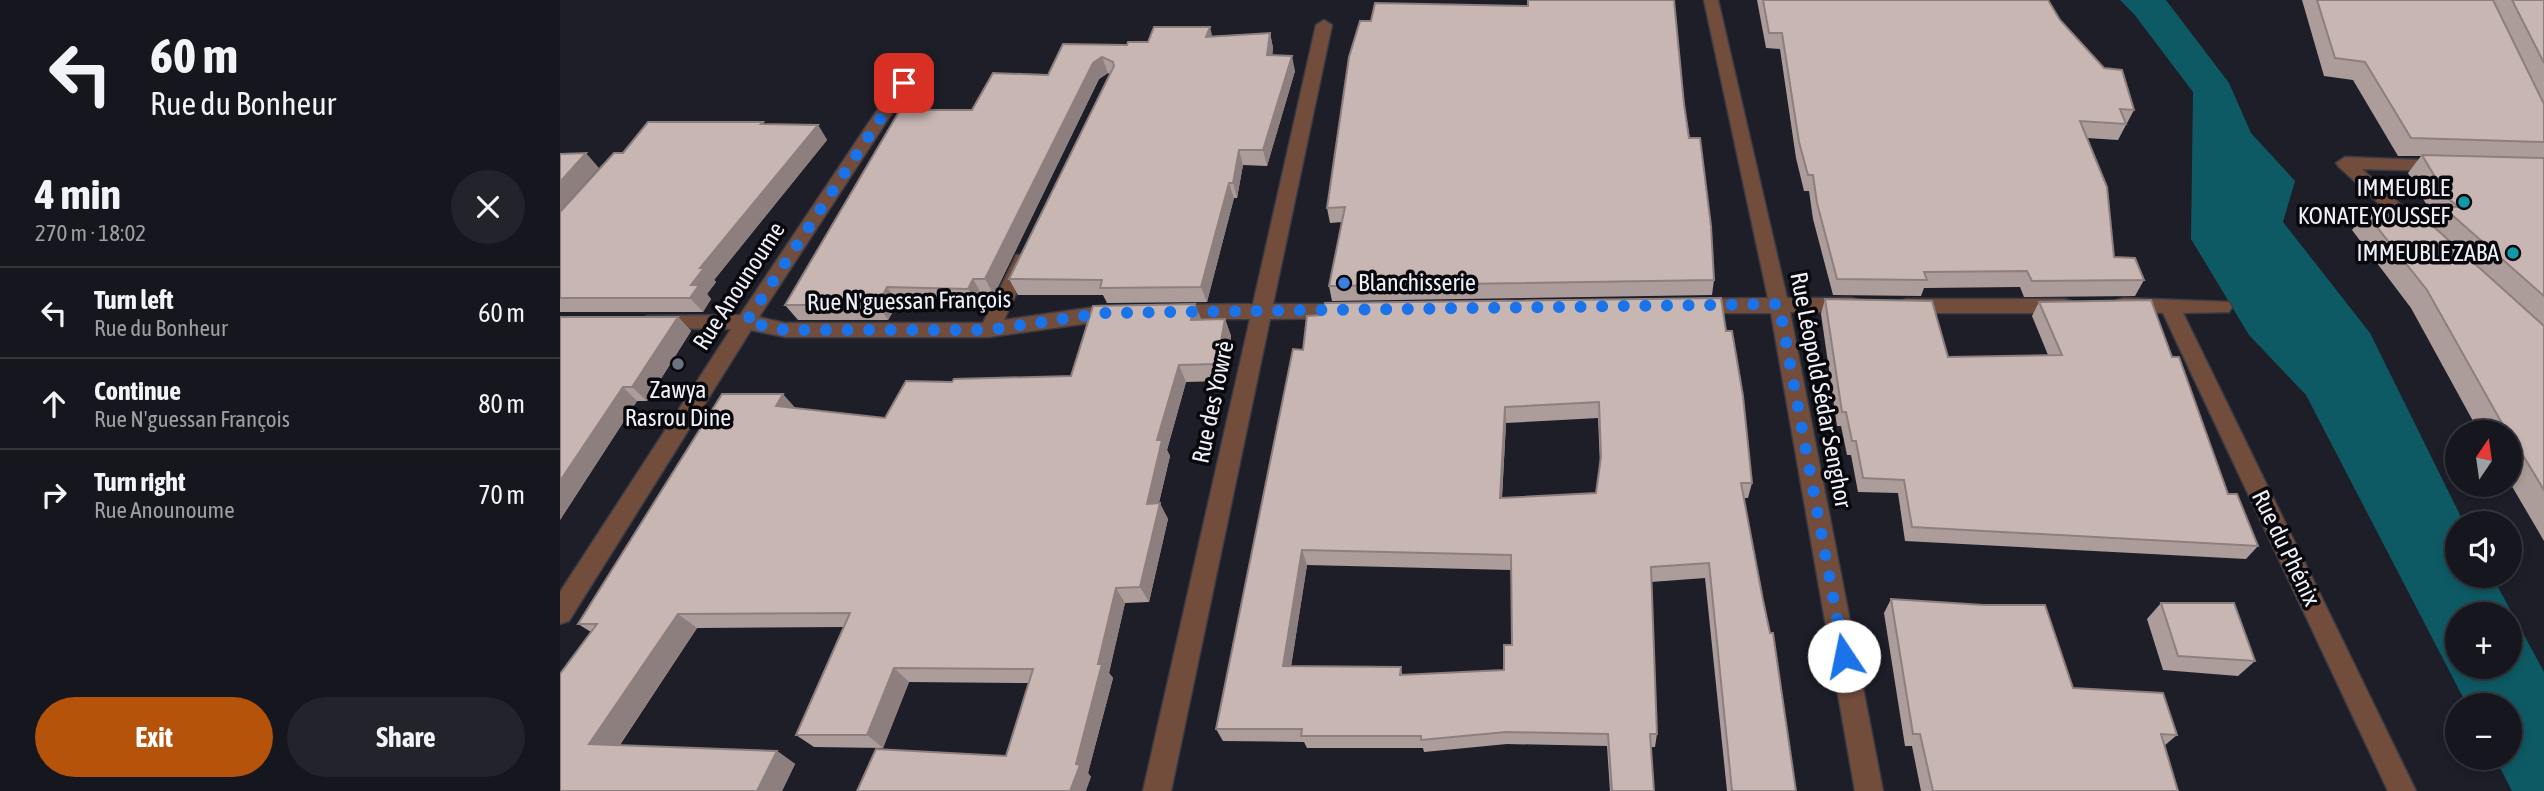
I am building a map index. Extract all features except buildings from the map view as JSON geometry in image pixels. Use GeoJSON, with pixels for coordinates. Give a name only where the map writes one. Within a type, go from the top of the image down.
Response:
{"type":"FeatureCollection","features":[{"type":"Feature","properties":{"kind":"street","name":"Rue Léopold Sédar Senghor"},"geometry":{"type":"LineString","coordinates":[[1711,0],[1779,304],[1869,791]]}},
{"type":"Feature","properties":{"kind":"street","name":"Rue des Yowrè"},"geometry":{"type":"LineString","coordinates":[[1157,791],[1259,312],[1324,25]]}},
{"type":"Feature","properties":{"kind":"street","name":"Rue Anounoume"},"geometry":{"type":"LineString","coordinates":[[560,613],[746,322],[918,61]]}},
{"type":"Feature","properties":{"kind":"street"},"geometry":{"type":"LineString","coordinates":[[2434,245],[2345,163],[2464,166]]}},
{"type":"Feature","properties":{"kind":"street"},"geometry":{"type":"LineString","coordinates":[[989,330],[1031,243]]}},
{"type":"Feature","properties":{"kind":"street"},"geometry":{"type":"LineString","coordinates":[[1672,306],[1779,304],[2222,307]]}},
{"type":"Feature","properties":{"kind":"street","name":"Rue du Phénix"},"geometry":{"type":"LineString","coordinates":[[2169,305],[2402,791]]}},
{"type":"Feature","properties":{"kind":"street","name":"Rue N'guessan François"},"geometry":{"type":"LineString","coordinates":[[640,321],[746,322],[785,330],[989,330],[1102,313],[1371,311]]}},
{"type":"Feature","properties":{"kind":"water"},"geometry":{"type":"Polygon","coordinates":[[[2120,0],[2166,0],[2229,83],[2251,133],[2295,181],[2283,222],[2370,333],[2445,485],[2445,497],[2451,497],[2458,511],[2445,511],[2445,588],[2498,588],[2506,602],[2445,602],[2445,663],[2306,395],[2249,335],[2191,239],[2193,92],[2134,14],[2120,0]]]}},
{"type":"Feature","properties":{"kind":"water"},"geometry":{"type":"Polygon","coordinates":[[[2522,631],[2544,672],[2544,791],[2512,791],[2501,770],[2522,770],[2522,693],[2461,693],[2453,679],[2522,679],[2522,631]]]}},
{"type":"Feature","properties":{"kind":"place","name":"IMMEUBLE KONATE YOUSSEF"},"geometry":{"type":"Point","coordinates":[2464,202]}},
{"type":"Feature","properties":{"kind":"place","name":"IMMEUBLE ZABA"},"geometry":{"type":"Point","coordinates":[2513,253]}},
{"type":"Feature","properties":{"kind":"place","name":"Blanchisserie"},"geometry":{"type":"Point","coordinates":[1344,283]}},
{"type":"Feature","properties":{"kind":"place","name":"Zawya Rasrou Dine"},"geometry":{"type":"Point","coordinates":[678,364]}},
{"type":"Feature","properties":{"kind":"route"},"geometry":{"type":"LineString","coordinates":[[904,83],[746,322],[785,330],[989,330],[1102,313],[1779,304],[1844,656]]}}]}
